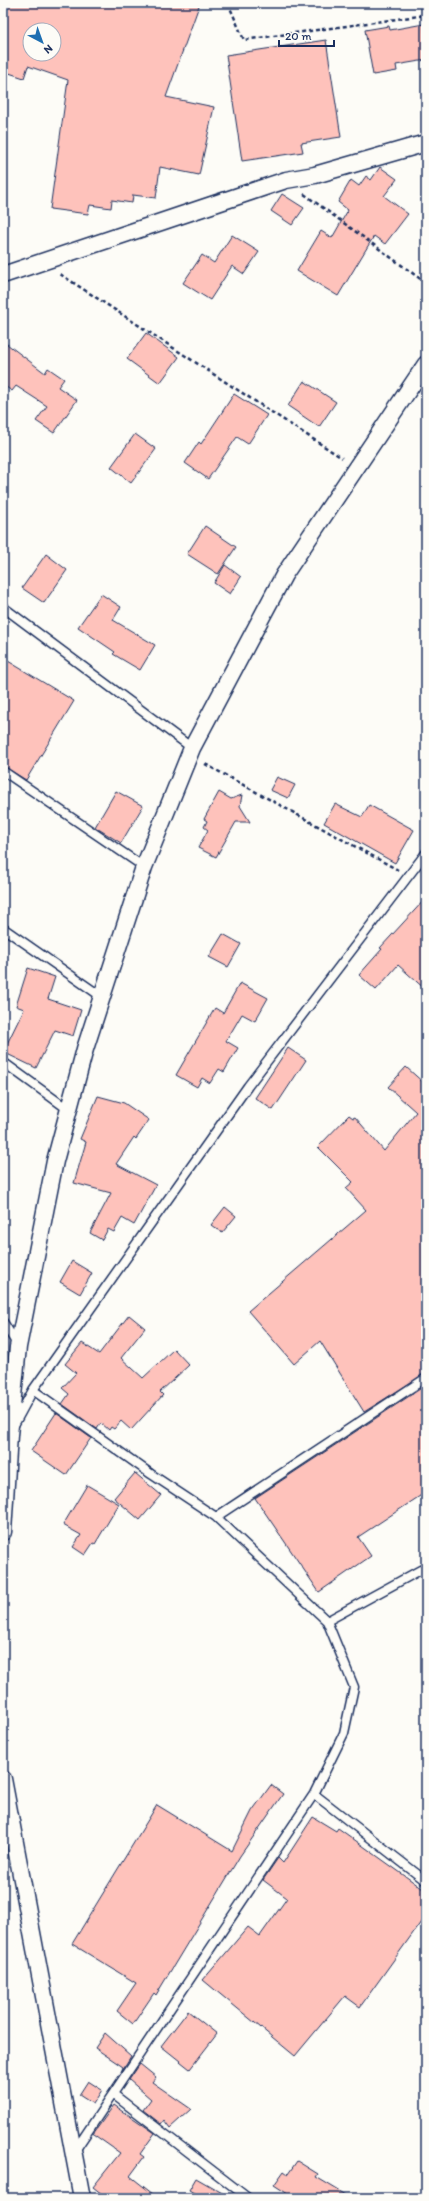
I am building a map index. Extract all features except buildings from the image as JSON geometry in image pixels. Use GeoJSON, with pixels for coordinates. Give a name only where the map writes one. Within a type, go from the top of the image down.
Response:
{"type":"FeatureCollection","features":[{"type":"Feature","properties":{"kind":"street"},"geometry":{"type":"LineString","coordinates":[[3,275],[286,180],[315,175],[426,143]]}},
{"type":"Feature","properties":{"kind":"street"},"geometry":{"type":"LineString","coordinates":[[3,1532],[9,1435],[18,1347],[55,1161],[85,1049],[144,867],[190,751],[284,575],[426,364]]}},
{"type":"Feature","properties":{"kind":"street"},"geometry":{"type":"LineString","coordinates":[[3,1779],[82,2198]]}},
{"type":"Feature","properties":{"kind":"lane"},"geometry":{"type":"LineString","coordinates":[[3,607],[190,751]]}},
{"type":"Feature","properties":{"kind":"lane"},"geometry":{"type":"LineString","coordinates":[[3,771],[144,867]]}},
{"type":"Feature","properties":{"kind":"lane"},"geometry":{"type":"LineString","coordinates":[[9,1435],[33,1390],[248,1086],[408,875],[426,854]]}},
{"type":"Feature","properties":{"kind":"lane"},"geometry":{"type":"LineString","coordinates":[[3,928],[102,997]]}},
{"type":"Feature","properties":{"kind":"lane"},"geometry":{"type":"LineString","coordinates":[[3,1062],[69,1110]]}},
{"type":"Feature","properties":{"kind":"lane"},"geometry":{"type":"LineString","coordinates":[[3,1322],[18,1347]]}},
{"type":"Feature","properties":{"kind":"lane"},"geometry":{"type":"LineString","coordinates":[[216,1517],[426,1378]]}},
{"type":"Feature","properties":{"kind":"lane"},"geometry":{"type":"LineString","coordinates":[[33,1390],[151,1474],[216,1517],[327,1621],[354,1687],[344,1733],[314,1794],[74,2153]]}},
{"type":"Feature","properties":{"kind":"lane"},"geometry":{"type":"LineString","coordinates":[[327,1621],[426,1567]]}},
{"type":"Feature","properties":{"kind":"lane"},"geometry":{"type":"LineString","coordinates":[[314,1794],[426,1881]]}},
{"type":"Feature","properties":{"kind":"lane"},"geometry":{"type":"LineString","coordinates":[[113,2094],[248,2198]]}},
{"type":"Feature","properties":{"kind":"path"},"geometry":{"type":"LineString","coordinates":[[228,3],[244,40],[426,15]]}},
{"type":"Feature","properties":{"kind":"path"},"geometry":{"type":"LineString","coordinates":[[286,180],[426,283]]}},
{"type":"Feature","properties":{"kind":"path"},"geometry":{"type":"LineString","coordinates":[[40,262],[105,302],[357,468]]}},
{"type":"Feature","properties":{"kind":"path"},"geometry":{"type":"LineString","coordinates":[[190,751],[408,875]]}}]}
